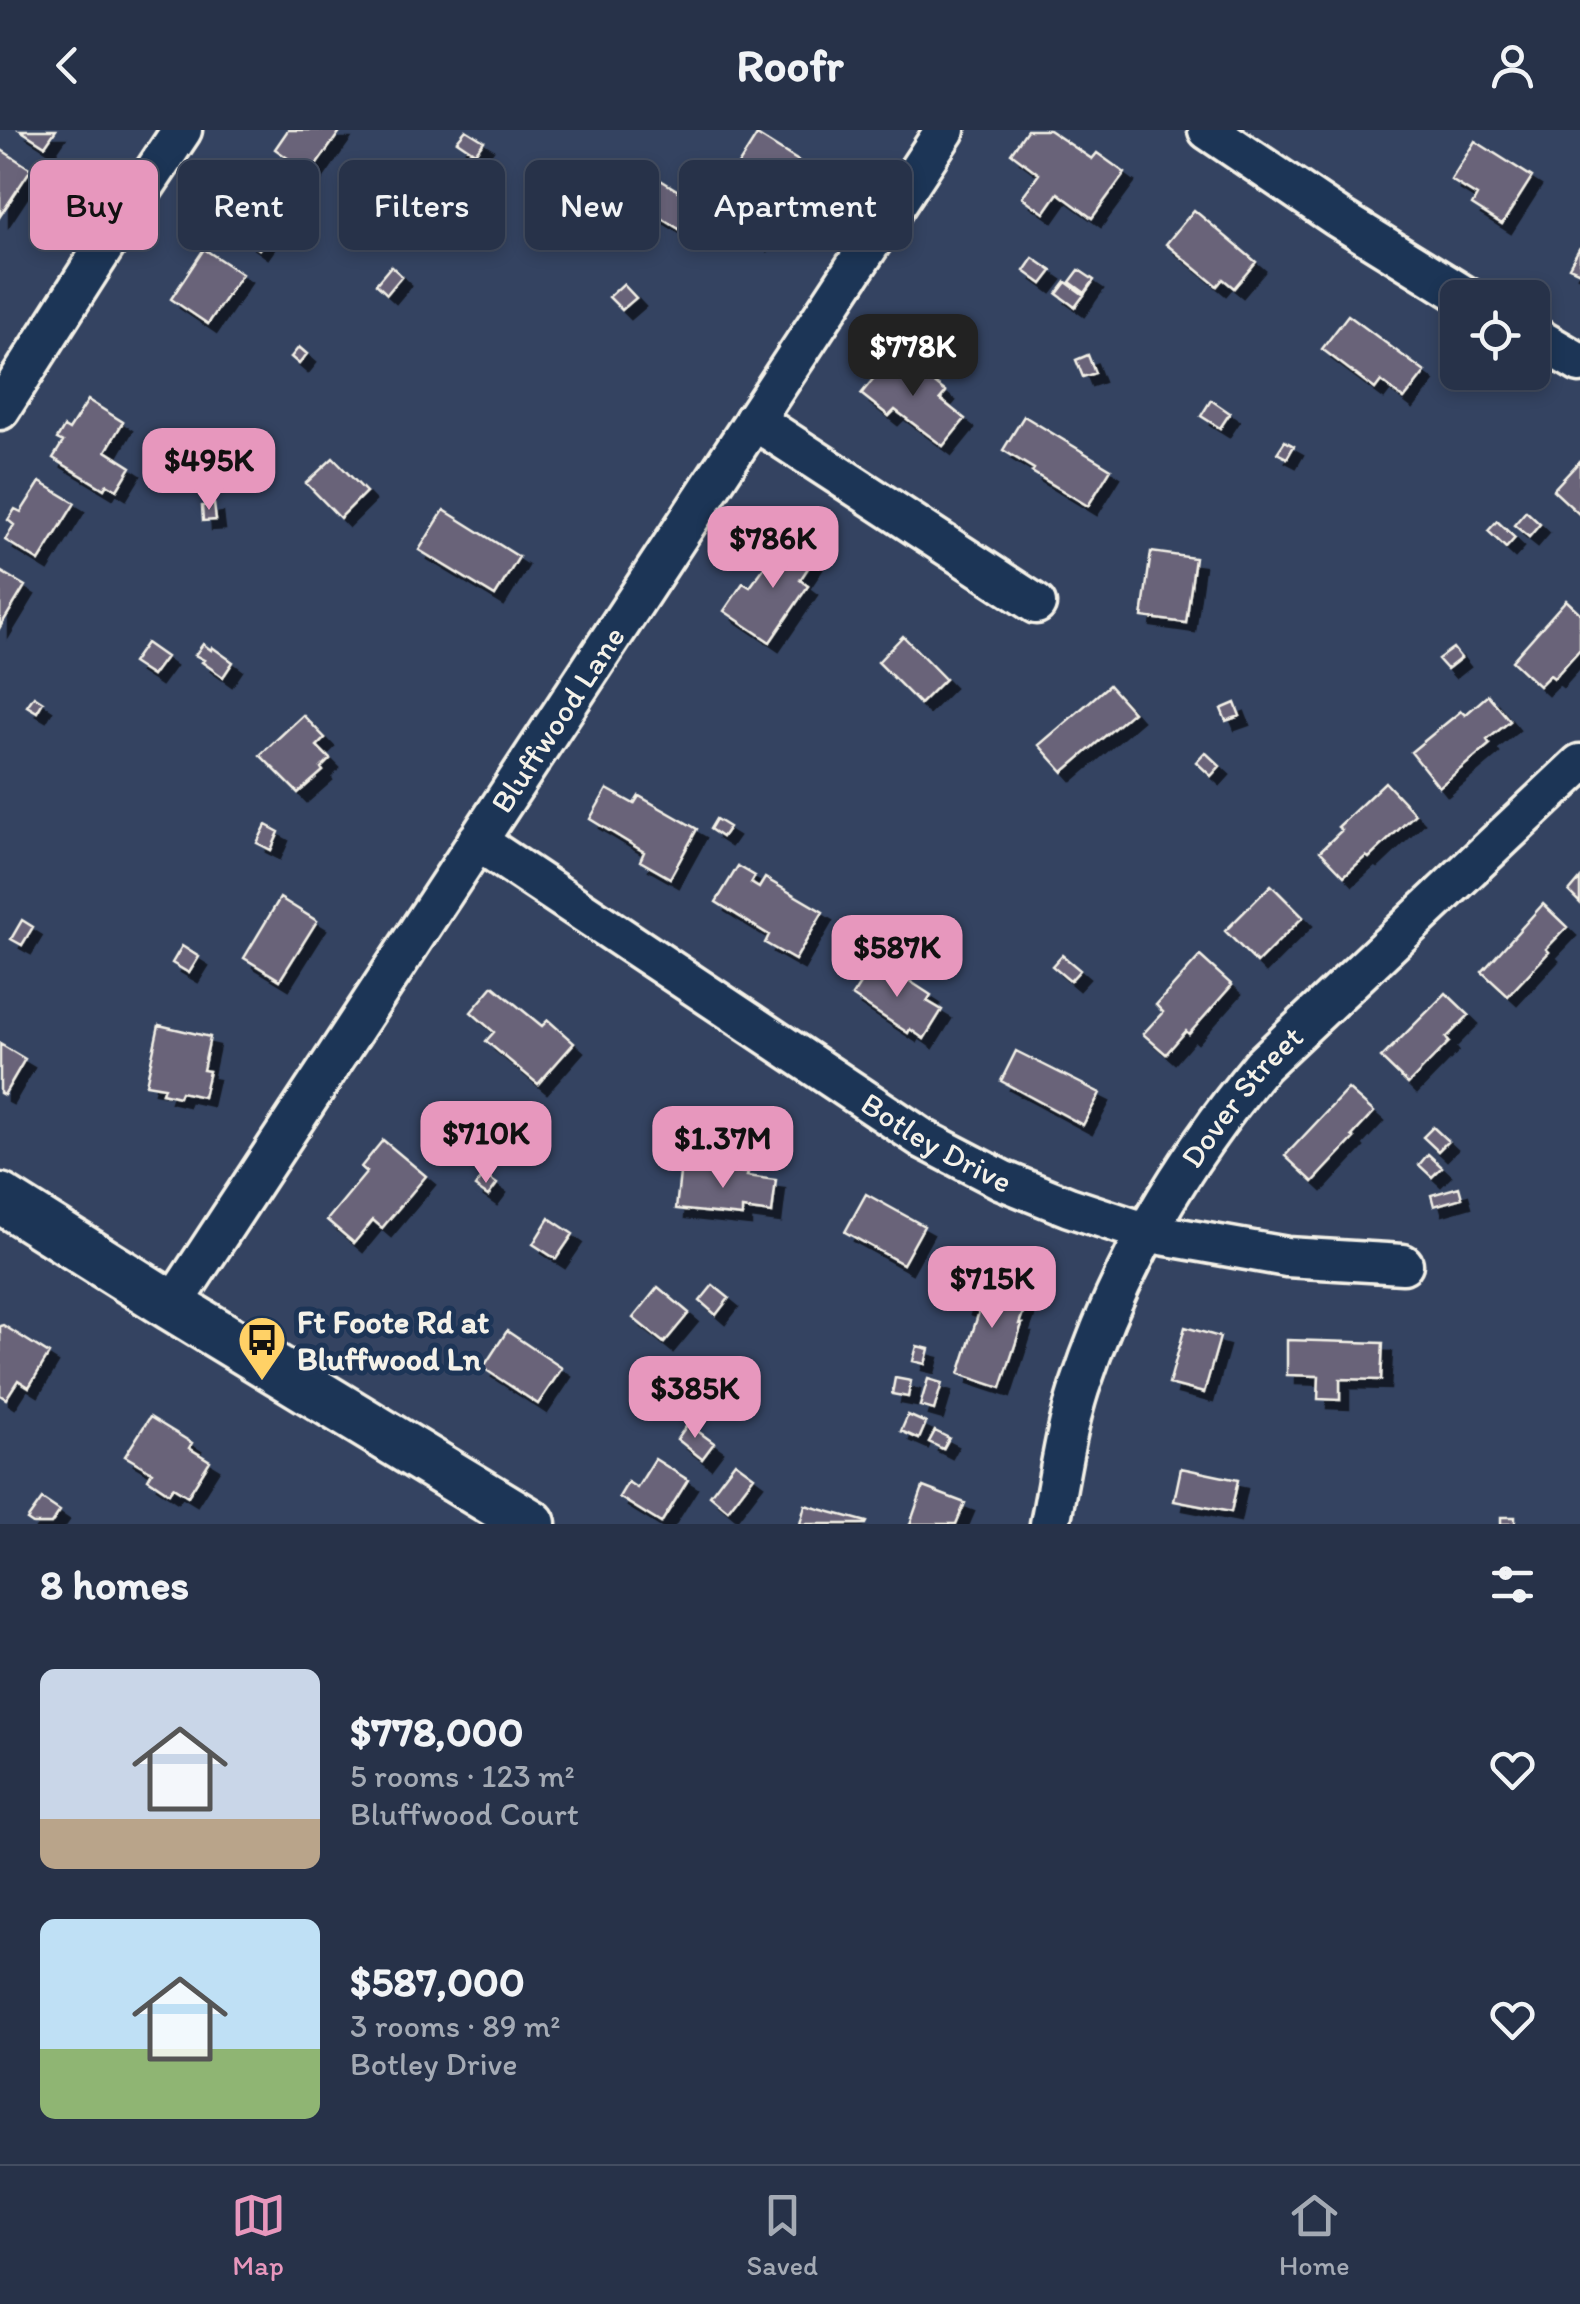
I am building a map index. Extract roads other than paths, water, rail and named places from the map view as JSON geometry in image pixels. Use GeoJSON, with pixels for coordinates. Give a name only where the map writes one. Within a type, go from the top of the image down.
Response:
{"type":"FeatureCollection","features":[{"type":"Feature","properties":{"kind":"street"},"geometry":{"type":"LineString","coordinates":[[0,410],[182,130]]}},
{"type":"Feature","properties":{"kind":"street","name":"Bluffwood Lane"},"geometry":{"type":"LineString","coordinates":[[172,1306],[944,130]]}},
{"type":"Feature","properties":{"kind":"street"},"geometry":{"type":"LineString","coordinates":[[1208,130],[1440,281]]}},
{"type":"Feature","properties":{"kind":"street"},"geometry":{"type":"LineString","coordinates":[[1550,346],[1580,363]]}},
{"type":"Feature","properties":{"kind":"street"},"geometry":{"type":"LineString","coordinates":[[754,420],[1036,604]]}},
{"type":"Feature","properties":{"kind":"street","name":"Dover Street"},"geometry":{"type":"LineString","coordinates":[[1050,1524],[1079,1391],[1114,1296],[1145,1232],[1210,1132],[1262,1065],[1580,764]]}},
{"type":"Feature","properties":{"kind":"street","name":"Botley Drive"},"geometry":{"type":"LineString","coordinates":[[477,841],[925,1140],[1002,1180],[1145,1232],[1287,1257],[1403,1264]]}},
{"type":"Feature","properties":{"kind":"street"},"geometry":{"type":"LineString","coordinates":[[0,1198],[531,1524]]}},
{"type":"Feature","properties":{"kind":"place","name":"Ft Foote Rd at Bluffwood Ln"},"geometry":{"type":"Point","coordinates":[262,1382]}}]}
